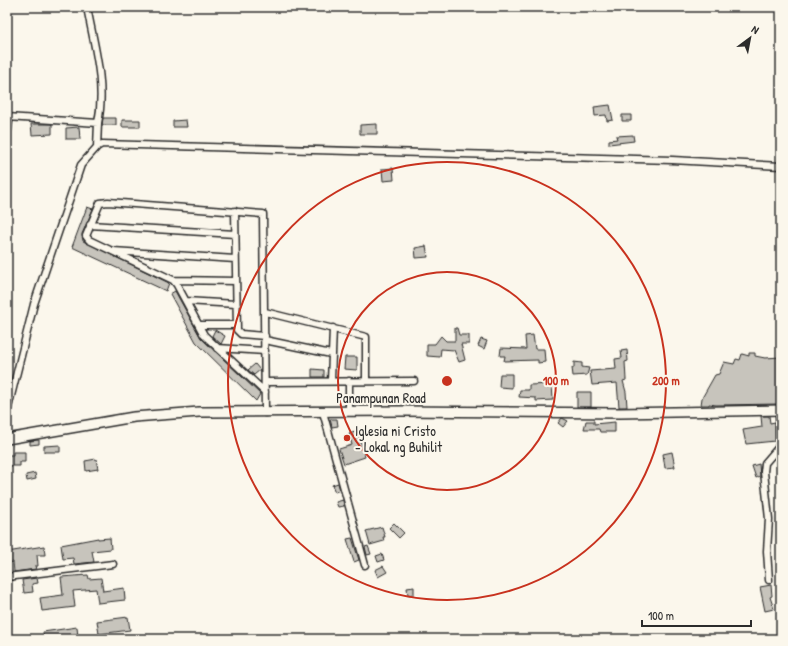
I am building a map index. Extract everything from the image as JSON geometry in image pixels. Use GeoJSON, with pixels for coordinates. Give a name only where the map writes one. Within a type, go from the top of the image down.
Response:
{"type":"FeatureCollection","features":[{"type":"Feature","properties":{"kind":"street"},"geometry":{"type":"LineString","coordinates":[[87,7],[101,84],[102,103],[98,123],[97,147]]}},
{"type":"Feature","properties":{"kind":"street"},"geometry":{"type":"LineString","coordinates":[[7,117],[98,123]]}},
{"type":"Feature","properties":{"kind":"street"},"geometry":{"type":"LineString","coordinates":[[7,412],[34,304],[81,165],[97,147],[102,144],[159,144],[664,160],[781,166]]}},
{"type":"Feature","properties":{"kind":"street"},"geometry":{"type":"LineString","coordinates":[[236,281],[173,280],[110,251],[89,240],[86,236],[96,208],[103,202],[263,214],[266,338],[265,413]]}},
{"type":"Feature","properties":{"kind":"street"},"geometry":{"type":"LineString","coordinates":[[235,211],[237,330],[241,334],[266,338],[331,354]]}},
{"type":"Feature","properties":{"kind":"street"},"geometry":{"type":"LineString","coordinates":[[90,226],[235,234]]}},
{"type":"Feature","properties":{"kind":"street"},"geometry":{"type":"LineString","coordinates":[[110,251],[235,259]]}},
{"type":"Feature","properties":{"kind":"street"},"geometry":{"type":"LineString","coordinates":[[173,280],[204,335],[265,392]]}},
{"type":"Feature","properties":{"kind":"street"},"geometry":{"type":"LineString","coordinates":[[186,301],[236,304]]}},
{"type":"Feature","properties":{"kind":"street"},"geometry":{"type":"LineString","coordinates":[[265,312],[366,336],[366,381]]}},
{"type":"Feature","properties":{"kind":"street"},"geometry":{"type":"LineString","coordinates":[[199,325],[237,325]]}},
{"type":"Feature","properties":{"kind":"street"},"geometry":{"type":"LineString","coordinates":[[331,381],[333,328]]}},
{"type":"Feature","properties":{"kind":"street"},"geometry":{"type":"LineString","coordinates":[[217,348],[265,351]]}},
{"type":"Feature","properties":{"kind":"street"},"geometry":{"type":"LineString","coordinates":[[349,381],[349,412]]}},
{"type":"Feature","properties":{"kind":"street"},"geometry":{"type":"LineString","coordinates":[[266,382],[414,381]]}},
{"type":"Feature","properties":{"kind":"street"},"geometry":{"type":"LineString","coordinates":[[769,580],[766,551],[769,519],[764,472],[765,463],[778,448],[780,442],[780,410]]}},
{"type":"Feature","properties":{"kind":"street","name":"Panampunan Road"},"geometry":{"type":"LineString","coordinates":[[7,439],[134,417],[199,412],[620,414],[780,410]]}},
{"type":"Feature","properties":{"kind":"street"},"geometry":{"type":"LineString","coordinates":[[323,412],[365,565]]}},
{"type":"Feature","properties":{"kind":"street"},"geometry":{"type":"LineString","coordinates":[[7,577],[113,564]]}},
{"type":"Feature","properties":{"kind":"building"},"geometry":{"type":"Polygon","coordinates":[[[610,105],[613,120],[607,121],[606,115],[595,116],[594,107],[610,105]]]}},
{"type":"Feature","properties":{"kind":"building"},"geometry":{"type":"Polygon","coordinates":[[[622,115],[631,115],[631,121],[622,121],[622,115]]]}},
{"type":"Feature","properties":{"kind":"building"},"geometry":{"type":"Polygon","coordinates":[[[103,118],[116,118],[116,125],[102,125],[103,118]]]}},
{"type":"Feature","properties":{"kind":"building"},"geometry":{"type":"Polygon","coordinates":[[[122,120],[140,120],[140,127],[122,127],[122,120]]]}},
{"type":"Feature","properties":{"kind":"building"},"geometry":{"type":"Polygon","coordinates":[[[186,120],[187,127],[173,127],[173,121],[186,120]]]}},
{"type":"Feature","properties":{"kind":"building"},"geometry":{"type":"Polygon","coordinates":[[[7,122],[13,122],[11,136],[7,136],[7,122]]]}},
{"type":"Feature","properties":{"kind":"building"},"geometry":{"type":"Polygon","coordinates":[[[31,124],[52,124],[52,134],[32,135],[31,124]]]}},
{"type":"Feature","properties":{"kind":"building"},"geometry":{"type":"Polygon","coordinates":[[[377,124],[377,134],[360,134],[360,125],[377,124]]]}},
{"type":"Feature","properties":{"kind":"building"},"geometry":{"type":"Polygon","coordinates":[[[79,127],[80,139],[66,139],[66,128],[79,127]]]}},
{"type":"Feature","properties":{"kind":"building"},"geometry":{"type":"Polygon","coordinates":[[[633,135],[634,141],[609,144],[609,140],[617,139],[616,136],[633,135]]]}},
{"type":"Feature","properties":{"kind":"building"},"geometry":{"type":"Polygon","coordinates":[[[393,168],[394,180],[383,181],[382,169],[393,168]]]}},
{"type":"Feature","properties":{"kind":"building"},"geometry":{"type":"Polygon","coordinates":[[[87,207],[93,209],[82,234],[83,241],[169,283],[166,291],[72,247],[87,207]]]}},
{"type":"Feature","properties":{"kind":"building"},"geometry":{"type":"Polygon","coordinates":[[[426,246],[428,257],[416,258],[415,248],[426,246]]]}},
{"type":"Feature","properties":{"kind":"building"},"geometry":{"type":"Polygon","coordinates":[[[175,291],[201,338],[260,394],[256,401],[196,342],[170,294],[175,291]]]}},
{"type":"Feature","properties":{"kind":"building"},"geometry":{"type":"Polygon","coordinates":[[[455,328],[457,328],[459,335],[469,335],[469,344],[461,344],[465,360],[459,362],[454,350],[441,349],[440,357],[427,356],[427,344],[435,344],[441,336],[446,341],[455,341],[455,328]]]}},
{"type":"Feature","properties":{"kind":"building"},"geometry":{"type":"Polygon","coordinates":[[[215,330],[225,336],[221,344],[212,336],[215,330]]]}},
{"type":"Feature","properties":{"kind":"building"},"geometry":{"type":"Polygon","coordinates":[[[533,335],[535,349],[544,349],[545,362],[538,363],[538,360],[504,361],[505,356],[500,356],[501,348],[526,349],[525,336],[533,335]]]}},
{"type":"Feature","properties":{"kind":"building"},"geometry":{"type":"Polygon","coordinates":[[[481,339],[487,341],[484,349],[478,346],[481,339]]]}},
{"type":"Feature","properties":{"kind":"building"},"geometry":{"type":"Polygon","coordinates":[[[627,350],[628,361],[625,362],[626,380],[623,381],[626,392],[627,407],[619,407],[617,383],[592,385],[590,371],[616,369],[615,359],[622,358],[621,351],[627,350]]]}},
{"type":"Feature","properties":{"kind":"building"},"geometry":{"type":"Polygon","coordinates":[[[749,353],[755,353],[755,356],[765,358],[781,357],[781,404],[701,405],[702,398],[715,375],[719,374],[724,362],[734,364],[736,359],[740,360],[742,354],[749,356],[749,353]]]}},
{"type":"Feature","properties":{"kind":"building"},"geometry":{"type":"Polygon","coordinates":[[[345,357],[357,357],[357,370],[344,369],[345,357]]]}},
{"type":"Feature","properties":{"kind":"building"},"geometry":{"type":"Polygon","coordinates":[[[574,362],[582,363],[582,367],[589,368],[587,375],[573,376],[572,368],[574,368],[574,362]]]}},
{"type":"Feature","properties":{"kind":"building"},"geometry":{"type":"Polygon","coordinates":[[[255,364],[260,370],[254,375],[248,370],[255,364]]]}},
{"type":"Feature","properties":{"kind":"building"},"geometry":{"type":"Polygon","coordinates":[[[312,369],[324,370],[324,377],[312,377],[312,369]]]}},
{"type":"Feature","properties":{"kind":"building"},"geometry":{"type":"Polygon","coordinates":[[[500,374],[512,374],[512,388],[499,387],[500,374]]]}},
{"type":"Feature","properties":{"kind":"building"},"geometry":{"type":"Polygon","coordinates":[[[552,384],[553,400],[536,401],[536,398],[519,397],[520,390],[529,390],[529,385],[552,384]]]}},
{"type":"Feature","properties":{"kind":"building"},"geometry":{"type":"Polygon","coordinates":[[[577,392],[591,392],[591,407],[577,407],[577,392]]]}},
{"type":"Feature","properties":{"kind":"building"},"geometry":{"type":"Polygon","coordinates":[[[761,416],[769,416],[770,423],[775,422],[775,441],[746,444],[743,430],[762,427],[761,416]]]}},
{"type":"Feature","properties":{"kind":"building"},"geometry":{"type":"Polygon","coordinates":[[[562,418],[568,421],[563,427],[558,423],[562,418]]]}},
{"type":"Feature","properties":{"kind":"building"},"geometry":{"type":"Polygon","coordinates":[[[330,419],[337,419],[338,426],[332,427],[330,419]]]}},
{"type":"Feature","properties":{"kind":"building"},"geometry":{"type":"Polygon","coordinates":[[[586,421],[594,421],[594,424],[615,422],[615,432],[600,432],[599,429],[584,429],[586,421]]]}},
{"type":"Feature","properties":{"kind":"building"},"geometry":{"type":"Polygon","coordinates":[[[358,431],[365,457],[344,464],[339,449],[352,445],[349,434],[358,431]]]}},
{"type":"Feature","properties":{"kind":"building"},"geometry":{"type":"Polygon","coordinates":[[[39,440],[39,444],[30,445],[30,441],[39,440]]]}},
{"type":"Feature","properties":{"kind":"building"},"geometry":{"type":"Polygon","coordinates":[[[60,445],[60,452],[44,452],[44,446],[60,445]]]}},
{"type":"Feature","properties":{"kind":"building"},"geometry":{"type":"Polygon","coordinates":[[[13,452],[25,452],[25,462],[20,462],[20,466],[7,466],[7,455],[13,455],[13,452]]]}},
{"type":"Feature","properties":{"kind":"building"},"geometry":{"type":"Polygon","coordinates":[[[672,452],[675,467],[665,468],[663,454],[672,452]]]}},
{"type":"Feature","properties":{"kind":"building"},"geometry":{"type":"Polygon","coordinates":[[[96,459],[98,469],[86,471],[85,461],[96,459]]]}},
{"type":"Feature","properties":{"kind":"building"},"geometry":{"type":"Polygon","coordinates":[[[759,464],[760,476],[756,478],[752,466],[759,464]]]}},
{"type":"Feature","properties":{"kind":"building"},"geometry":{"type":"Polygon","coordinates":[[[35,473],[36,479],[27,481],[26,475],[35,473]]]}},
{"type":"Feature","properties":{"kind":"building"},"geometry":{"type":"Polygon","coordinates":[[[338,483],[340,490],[335,492],[332,485],[338,483]]]}},
{"type":"Feature","properties":{"kind":"building"},"geometry":{"type":"Polygon","coordinates":[[[343,500],[344,506],[338,507],[336,502],[343,500]]]}},
{"type":"Feature","properties":{"kind":"building"},"geometry":{"type":"Polygon","coordinates":[[[394,523],[404,533],[399,538],[389,528],[394,523]]]}},
{"type":"Feature","properties":{"kind":"building"},"geometry":{"type":"Polygon","coordinates":[[[382,527],[385,537],[383,537],[384,541],[370,545],[366,531],[382,527]]]}},
{"type":"Feature","properties":{"kind":"building"},"geometry":{"type":"Polygon","coordinates":[[[98,538],[110,538],[111,549],[92,551],[94,562],[74,564],[73,558],[63,559],[61,545],[98,538]]]}},
{"type":"Feature","properties":{"kind":"building"},"geometry":{"type":"Polygon","coordinates":[[[352,538],[359,560],[354,562],[347,539],[352,538]]]}},
{"type":"Feature","properties":{"kind":"building"},"geometry":{"type":"Polygon","coordinates":[[[44,546],[45,555],[37,555],[38,566],[35,566],[36,569],[14,572],[13,562],[7,563],[7,552],[44,546]]]}},
{"type":"Feature","properties":{"kind":"building"},"geometry":{"type":"Polygon","coordinates":[[[368,546],[371,554],[367,555],[365,547],[368,546]]]}},
{"type":"Feature","properties":{"kind":"building"},"geometry":{"type":"Polygon","coordinates":[[[382,554],[384,560],[378,562],[376,556],[382,554]]]}},
{"type":"Feature","properties":{"kind":"building"},"geometry":{"type":"Polygon","coordinates":[[[383,566],[387,572],[378,577],[375,570],[383,566]]]}},
{"type":"Feature","properties":{"kind":"building"},"geometry":{"type":"Polygon","coordinates":[[[88,575],[89,579],[101,578],[103,591],[124,588],[125,600],[98,603],[96,589],[73,591],[75,607],[42,611],[40,598],[63,595],[61,577],[88,575]]]}},
{"type":"Feature","properties":{"kind":"building"},"geometry":{"type":"Polygon","coordinates":[[[37,578],[38,583],[32,584],[33,592],[24,593],[22,580],[37,578]]]}},
{"type":"Feature","properties":{"kind":"building"},"geometry":{"type":"Polygon","coordinates":[[[771,585],[772,596],[770,597],[774,609],[765,611],[760,587],[771,585]]]}},
{"type":"Feature","properties":{"kind":"building"},"geometry":{"type":"Polygon","coordinates":[[[414,587],[414,594],[408,595],[407,588],[414,587]]]}},
{"type":"Feature","properties":{"kind":"building"},"geometry":{"type":"Polygon","coordinates":[[[128,617],[130,630],[99,634],[97,621],[128,617]]]}},
{"type":"Feature","properties":{"kind":"building"},"geometry":{"type":"Polygon","coordinates":[[[77,627],[78,637],[44,639],[43,632],[77,627]]]}},
{"type":"Feature","properties":{"kind":"place","name":"Iglesia ni Cristo - Lokal ng Buhilit"},"geometry":{"type":"Point","coordinates":[347,438]}}]}
